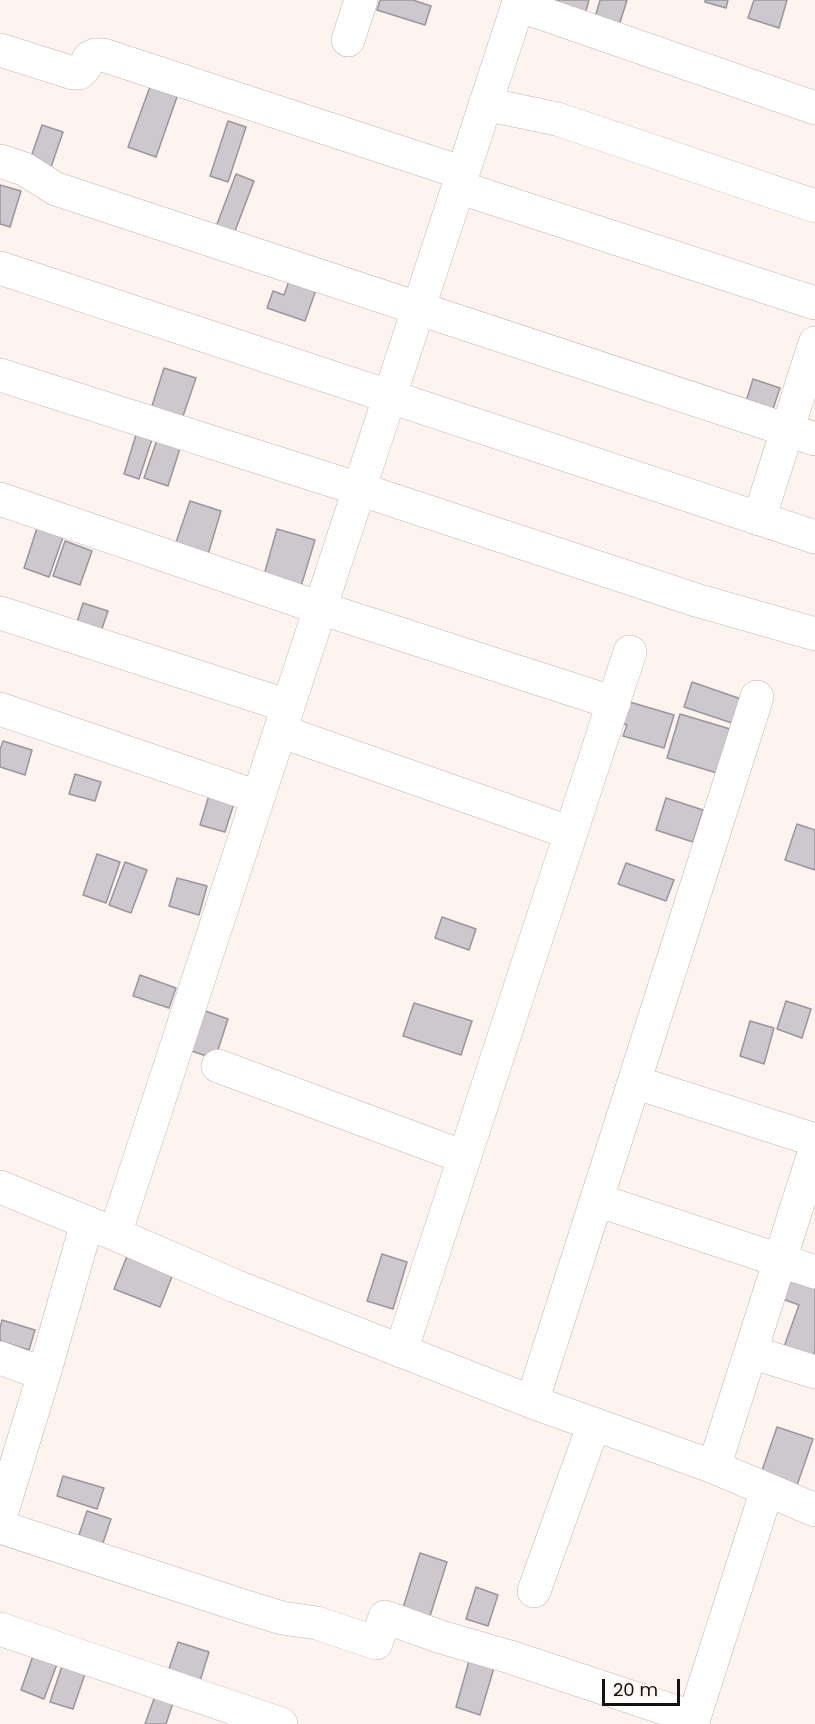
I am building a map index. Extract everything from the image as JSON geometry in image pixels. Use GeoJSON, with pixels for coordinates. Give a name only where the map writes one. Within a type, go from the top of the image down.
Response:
{"type":"FeatureCollection","features":[{"type":"Feature","properties":{"kind":"street"},"geometry":{"type":"LineString","coordinates":[[348,40],[352,2]]}},
{"type":"Feature","properties":{"kind":"street"},"geometry":{"type":"LineString","coordinates":[[2,1500],[44,1374],[101,1228],[258,797],[518,5],[815,108]]}},
{"type":"Feature","properties":{"kind":"street"},"geometry":{"type":"LineString","coordinates":[[0,50],[73,73],[79,73],[89,58],[103,55],[815,303]]}},
{"type":"Feature","properties":{"kind":"street"},"geometry":{"type":"LineString","coordinates":[[485,104],[557,118],[815,206]]}},
{"type":"Feature","properties":{"kind":"street"},"geometry":{"type":"LineString","coordinates":[[0,161],[24,169],[56,189],[801,434]]}},
{"type":"Feature","properties":{"kind":"street"},"geometry":{"type":"LineString","coordinates":[[0,268],[815,537]]}},
{"type":"Feature","properties":{"kind":"street"},"geometry":{"type":"LineString","coordinates":[[759,519],[801,434],[815,343]]}},
{"type":"Feature","properties":{"kind":"street"},"geometry":{"type":"LineString","coordinates":[[0,375],[359,489],[696,600],[815,634]]}},
{"type":"Feature","properties":{"kind":"street"},"geometry":{"type":"LineString","coordinates":[[0,499],[320,608],[614,704]]}},
{"type":"Feature","properties":{"kind":"street"},"geometry":{"type":"LineString","coordinates":[[0,613],[284,718],[571,833]]}},
{"type":"Feature","properties":{"kind":"street"},"geometry":{"type":"LineString","coordinates":[[401,1351],[630,652]]}},
{"type":"Feature","properties":{"kind":"street"},"geometry":{"type":"LineString","coordinates":[[532,1402],[757,697]]}},
{"type":"Feature","properties":{"kind":"street"},"geometry":{"type":"LineString","coordinates":[[0,709],[258,797]]}},
{"type":"Feature","properties":{"kind":"street"},"geometry":{"type":"LineString","coordinates":[[218,1065],[464,1157]]}},
{"type":"Feature","properties":{"kind":"street"},"geometry":{"type":"LineString","coordinates":[[634,1082],[815,1140]]}},
{"type":"Feature","properties":{"kind":"street"},"geometry":{"type":"LineString","coordinates":[[714,1467],[815,1150]]}},
{"type":"Feature","properties":{"kind":"street"},"geometry":{"type":"LineString","coordinates":[[0,1187],[235,1286],[532,1402],[714,1467],[815,1510]]}},
{"type":"Feature","properties":{"kind":"street"},"geometry":{"type":"LineString","coordinates":[[597,1200],[815,1272]]}},
{"type":"Feature","properties":{"kind":"street"},"geometry":{"type":"LineString","coordinates":[[751,1352],[815,1372]]}},
{"type":"Feature","properties":{"kind":"street"},"geometry":{"type":"LineString","coordinates":[[0,1358],[44,1374]]}},
{"type":"Feature","properties":{"kind":"street"},"geometry":{"type":"LineString","coordinates":[[534,1591],[594,1424]]}},
{"type":"Feature","properties":{"kind":"street"},"geometry":{"type":"LineString","coordinates":[[0,1527],[243,1606],[282,1618],[317,1623],[376,1643],[385,1617],[693,1721],[767,1490]]}},
{"type":"Feature","properties":{"kind":"street"},"geometry":{"type":"LineString","coordinates":[[0,1629],[282,1724]]}},
{"type":"Feature","properties":{"kind":"building"},"geometry":{"type":"Polygon","coordinates":[[[380,0],[413,0],[431,6],[425,25],[377,10],[380,0]]]}},
{"type":"Feature","properties":{"kind":"building"},"geometry":{"type":"Polygon","coordinates":[[[525,0],[589,0],[584,18],[525,0]]]}},
{"type":"Feature","properties":{"kind":"building"},"geometry":{"type":"Polygon","coordinates":[[[600,0],[627,0],[617,32],[593,25],[600,0]]]}},
{"type":"Feature","properties":{"kind":"building"},"geometry":{"type":"Polygon","coordinates":[[[705,0],[728,0],[726,8],[705,2],[705,0]]]}},
{"type":"Feature","properties":{"kind":"building"},"geometry":{"type":"Polygon","coordinates":[[[754,0],[787,0],[779,28],[748,18],[754,0]]]}},
{"type":"Feature","properties":{"kind":"building"},"geometry":{"type":"Polygon","coordinates":[[[151,84],[178,94],[156,157],[128,147],[151,84]]]}},
{"type":"Feature","properties":{"kind":"building"},"geometry":{"type":"Polygon","coordinates":[[[228,121],[246,127],[228,182],[210,176],[228,121]]]}},
{"type":"Feature","properties":{"kind":"building"},"geometry":{"type":"Polygon","coordinates":[[[42,125],[63,132],[49,173],[28,166],[42,125]]]}},
{"type":"Feature","properties":{"kind":"building"},"geometry":{"type":"Polygon","coordinates":[[[236,174],[254,181],[232,239],[214,232],[236,174]]]}},
{"type":"Feature","properties":{"kind":"building"},"geometry":{"type":"Polygon","coordinates":[[[0,185],[21,191],[10,227],[0,224],[0,185]]]}},
{"type":"Feature","properties":{"kind":"building"},"geometry":{"type":"Polygon","coordinates":[[[290,278],[317,287],[305,321],[267,308],[273,291],[284,295],[290,278]]]}},
{"type":"Feature","properties":{"kind":"building"},"geometry":{"type":"Polygon","coordinates":[[[164,368],[196,378],[182,419],[151,409],[164,368]]]}},
{"type":"Feature","properties":{"kind":"building"},"geometry":{"type":"Polygon","coordinates":[[[753,379],[780,388],[770,418],[744,408],[753,379]]]}},
{"type":"Feature","properties":{"kind":"building"},"geometry":{"type":"Polygon","coordinates":[[[139,425],[155,430],[139,479],[124,474],[139,425]]]}},
{"type":"Feature","properties":{"kind":"building"},"geometry":{"type":"Polygon","coordinates":[[[160,431],[183,439],[168,486],[144,478],[160,431]]]}},
{"type":"Feature","properties":{"kind":"building"},"geometry":{"type":"Polygon","coordinates":[[[190,501],[221,511],[206,561],[173,551],[190,501]]]}},
{"type":"Feature","properties":{"kind":"building"},"geometry":{"type":"Polygon","coordinates":[[[37,528],[63,537],[49,577],[24,568],[37,528]]]}},
{"type":"Feature","properties":{"kind":"building"},"geometry":{"type":"Polygon","coordinates":[[[277,529],[315,540],[299,593],[262,582],[277,529]]]}},
{"type":"Feature","properties":{"kind":"building"},"geometry":{"type":"Polygon","coordinates":[[[65,541],[92,551],[80,585],[53,576],[65,541]]]}},
{"type":"Feature","properties":{"kind":"building"},"geometry":{"type":"Polygon","coordinates":[[[83,603],[108,611],[97,643],[73,635],[83,603]]]}},
{"type":"Feature","properties":{"kind":"building"},"geometry":{"type":"Polygon","coordinates":[[[692,682],[741,699],[732,723],[684,707],[692,682]]]}},
{"type":"Feature","properties":{"kind":"building"},"geometry":{"type":"Polygon","coordinates":[[[616,698],[674,715],[664,748],[623,736],[627,725],[609,720],[616,698]]]}},
{"type":"Feature","properties":{"kind":"building"},"geometry":{"type":"Polygon","coordinates":[[[680,714],[730,729],[717,773],[667,758],[680,714]]]}},
{"type":"Feature","properties":{"kind":"building"},"geometry":{"type":"Polygon","coordinates":[[[3,741],[32,750],[25,775],[0,767],[0,750],[3,741]]]}},
{"type":"Feature","properties":{"kind":"building"},"geometry":{"type":"Polygon","coordinates":[[[75,774],[101,782],[95,801],[69,794],[75,774]]]}},
{"type":"Feature","properties":{"kind":"building"},"geometry":{"type":"Polygon","coordinates":[[[210,792],[235,800],[225,832],[200,825],[210,792]]]}},
{"type":"Feature","properties":{"kind":"building"},"geometry":{"type":"Polygon","coordinates":[[[666,798],[703,810],[693,842],[656,830],[666,798]]]}},
{"type":"Feature","properties":{"kind":"building"},"geometry":{"type":"Polygon","coordinates":[[[797,824],[815,830],[815,870],[785,860],[797,824]]]}},
{"type":"Feature","properties":{"kind":"building"},"geometry":{"type":"Polygon","coordinates":[[[97,854],[120,862],[106,903],[83,895],[97,854]]]}},
{"type":"Feature","properties":{"kind":"building"},"geometry":{"type":"Polygon","coordinates":[[[125,862],[147,870],[131,913],[109,905],[125,862]]]}},
{"type":"Feature","properties":{"kind":"building"},"geometry":{"type":"Polygon","coordinates":[[[626,863],[674,880],[666,901],[618,884],[626,863]]]}},
{"type":"Feature","properties":{"kind":"building"},"geometry":{"type":"Polygon","coordinates":[[[177,878],[207,886],[199,915],[169,906],[177,878]]]}},
{"type":"Feature","properties":{"kind":"building"},"geometry":{"type":"Polygon","coordinates":[[[442,917],[476,929],[469,950],[435,938],[442,917]]]}},
{"type":"Feature","properties":{"kind":"building"},"geometry":{"type":"Polygon","coordinates":[[[140,975],[176,988],[169,1008],[133,996],[140,975]]]}},
{"type":"Feature","properties":{"kind":"building"},"geometry":{"type":"Polygon","coordinates":[[[786,1001],[811,1009],[802,1038],[777,1029],[786,1001]]]}},
{"type":"Feature","properties":{"kind":"building"},"geometry":{"type":"Polygon","coordinates":[[[414,1003],[472,1021],[461,1055],[403,1036],[414,1003]]]}},
{"type":"Feature","properties":{"kind":"building"},"geometry":{"type":"Polygon","coordinates":[[[194,1007],[228,1019],[215,1059],[180,1047],[194,1007]]]}},
{"type":"Feature","properties":{"kind":"building"},"geometry":{"type":"Polygon","coordinates":[[[750,1021],[774,1028],[764,1064],[740,1056],[750,1021]]]}},
{"type":"Feature","properties":{"kind":"building"},"geometry":{"type":"Polygon","coordinates":[[[382,1254],[407,1262],[393,1309],[367,1301],[382,1254]]]}},
{"type":"Feature","properties":{"kind":"building"},"geometry":{"type":"Polygon","coordinates":[[[127,1256],[173,1274],[160,1307],[114,1289],[127,1256]]]}},
{"type":"Feature","properties":{"kind":"building"},"geometry":{"type":"Polygon","coordinates":[[[784,1267],[815,1278],[815,1351],[810,1365],[781,1355],[799,1305],[774,1296],[784,1267]]]}},
{"type":"Feature","properties":{"kind":"building"},"geometry":{"type":"Polygon","coordinates":[[[2,1320],[35,1330],[29,1350],[0,1341],[2,1320]]]}},
{"type":"Feature","properties":{"kind":"building"},"geometry":{"type":"Polygon","coordinates":[[[777,1427],[813,1439],[794,1494],[758,1482],[777,1427]]]}},
{"type":"Feature","properties":{"kind":"building"},"geometry":{"type":"Polygon","coordinates":[[[63,1476],[104,1488],[97,1509],[57,1496],[63,1476]]]}},
{"type":"Feature","properties":{"kind":"building"},"geometry":{"type":"Polygon","coordinates":[[[87,1511],[111,1519],[98,1558],[74,1550],[87,1511]]]}},
{"type":"Feature","properties":{"kind":"building"},"geometry":{"type":"Polygon","coordinates":[[[420,1553],[447,1562],[430,1616],[403,1608],[420,1553]]]}},
{"type":"Feature","properties":{"kind":"building"},"geometry":{"type":"Polygon","coordinates":[[[476,1587],[498,1595],[488,1626],[466,1619],[476,1587]]]}},
{"type":"Feature","properties":{"kind":"building"},"geometry":{"type":"Polygon","coordinates":[[[178,1642],[209,1652],[197,1691],[165,1681],[178,1642]]]}},
{"type":"Feature","properties":{"kind":"building"},"geometry":{"type":"Polygon","coordinates":[[[36,1647],[60,1656],[44,1699],[21,1690],[36,1647]]]}},
{"type":"Feature","properties":{"kind":"building"},"geometry":{"type":"Polygon","coordinates":[[[471,1654],[496,1661],[480,1715],[456,1707],[471,1654]]]}},
{"type":"Feature","properties":{"kind":"building"},"geometry":{"type":"Polygon","coordinates":[[[63,1663],[86,1671],[73,1709],[50,1702],[63,1663]]]}},
{"type":"Feature","properties":{"kind":"building"},"geometry":{"type":"Polygon","coordinates":[[[155,1696],[173,1703],[166,1724],[145,1724],[155,1696]]]}}]}
